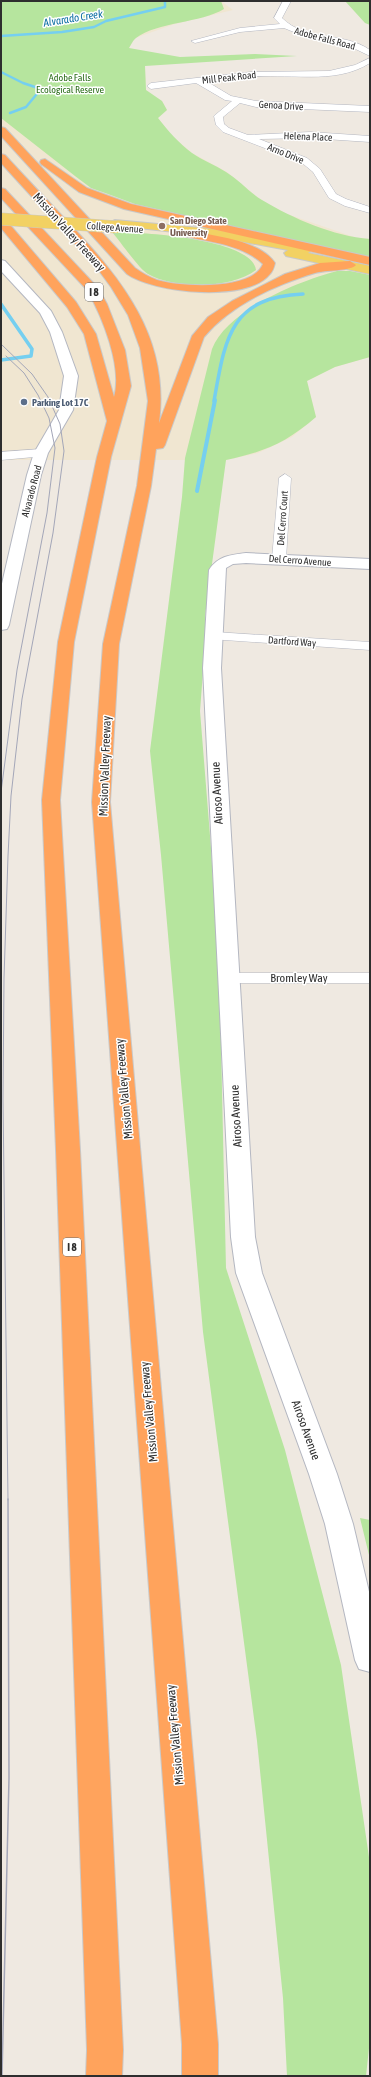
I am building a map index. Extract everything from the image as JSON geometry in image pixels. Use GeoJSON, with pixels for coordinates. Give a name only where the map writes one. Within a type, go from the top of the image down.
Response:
{"type":"FeatureCollection","features":[{"type":"Feature","properties":{"kind":"highway"},"geometry":{"type":"LineString","coordinates":[[1,126],[68,180],[83,190],[109,201],[159,214],[370,262]]}},
{"type":"Feature","properties":{"kind":"highway"},"geometry":{"type":"LineString","coordinates":[[1,130],[131,271],[144,280],[175,287],[216,288],[248,282],[262,276],[269,269],[269,263],[266,259],[249,250],[183,233]]}},
{"type":"Feature","properties":{"kind":"highway","name":"Mission Valley Freeway"},"geometry":{"type":"LineString","coordinates":[[1,157],[101,265],[117,286],[138,323],[147,348],[155,401],[144,486],[111,644],[101,802],[198,2020],[200,2076]]}},
{"type":"Feature","properties":{"kind":"highway","name":"Mission Valley Freeway"},"geometry":{"type":"LineString","coordinates":[[1,191],[88,284],[101,304],[118,350],[124,386],[104,457],[66,642],[51,800],[68,1150],[104,2034],[104,2076]]}},
{"type":"Feature","properties":{"kind":"highway"},"geometry":{"type":"LineString","coordinates":[[1,220],[72,305],[90,334],[114,423]]}},
{"type":"Feature","properties":{"kind":"highway"},"geometry":{"type":"LineString","coordinates":[[1,239],[49,278]]}},
{"type":"Feature","properties":{"kind":"highway"},"geometry":{"type":"LineString","coordinates":[[278,244],[290,253],[291,269],[289,277]]}},
{"type":"Feature","properties":{"kind":"highway"},"geometry":{"type":"LineString","coordinates":[[144,486],[198,336],[212,320],[236,304],[289,277],[320,267],[350,265]]}},
{"type":"Feature","properties":{"kind":"main road","name":"College Avenue"},"geometry":{"type":"LineString","coordinates":[[1,216],[116,225],[238,241],[370,270]]}},
{"type":"Feature","properties":{"kind":"main road","name":"College Avenue"},"geometry":{"type":"LineString","coordinates":[[1,220],[191,229],[370,262]]}},
{"type":"Feature","properties":{"kind":"street","name":"Adobe Falls Road"},"geometry":{"type":"LineString","coordinates":[[287,1],[278,18],[283,26],[294,31],[358,46],[370,54]]}},
{"type":"Feature","properties":{"kind":"street"},"geometry":{"type":"LineString","coordinates":[[195,41],[240,30],[283,26]]}},
{"type":"Feature","properties":{"kind":"street","name":"Adobe Falls Road"},"geometry":{"type":"LineString","coordinates":[[308,74],[348,70],[363,65],[370,60]]}},
{"type":"Feature","properties":{"kind":"street","name":"Mill Peak Road"},"geometry":{"type":"LineString","coordinates":[[151,86],[257,73],[308,74]]}},
{"type":"Feature","properties":{"kind":"street","name":"Genoa Drive"},"geometry":{"type":"LineString","coordinates":[[197,80],[220,95],[238,101],[277,106],[370,108]]}},
{"type":"Feature","properties":{"kind":"street","name":"Arno Drive"},"geometry":{"type":"LineString","coordinates":[[238,101],[218,116],[218,121],[226,130],[304,160],[315,166],[330,192],[350,204],[370,210]]}},
{"type":"Feature","properties":{"kind":"street","name":"Helena Place"},"geometry":{"type":"LineString","coordinates":[[246,138],[310,135],[370,139]]}},
{"type":"Feature","properties":{"kind":"street","name":"Alvarado Road"},"geometry":{"type":"LineString","coordinates":[[1,264],[45,311],[56,332],[71,376],[69,399],[66,410],[41,454],[32,481],[1,625]]}},
{"type":"Feature","properties":{"kind":"street"},"geometry":{"type":"LineString","coordinates":[[1,456],[41,454]]}},
{"type":"Feature","properties":{"kind":"street","name":"Del Cerro Court"},"geometry":{"type":"LineString","coordinates":[[279,559],[285,478]]}},
{"type":"Feature","properties":{"kind":"street","name":"Del Cerro Avenue"},"geometry":{"type":"LineString","coordinates":[[229,560],[254,557],[370,564]]}},
{"type":"Feature","properties":{"kind":"street","name":"Airoso Avenue"},"geometry":{"type":"LineString","coordinates":[[229,560],[217,570],[215,636],[212,668],[243,1237],[249,1273],[323,1474],[339,1524],[370,1660]]}},
{"type":"Feature","properties":{"kind":"street","name":"Dartford Way"},"geometry":{"type":"LineString","coordinates":[[215,636],[370,646]]}},
{"type":"Feature","properties":{"kind":"street","name":"Bromley Way"},"geometry":{"type":"LineString","coordinates":[[228,978],[370,978]]}},
{"type":"Feature","properties":{"kind":"shaded area","name":"San Diego State University"},"geometry":{"type":"Polygon","coordinates":[[[1,1],[221,1],[233,10],[175,24],[135,38],[129,48],[145,66],[146,90],[162,101],[167,110],[158,118],[171,135],[192,153],[227,172],[261,200],[287,214],[357,238],[370,239],[370,357],[335,367],[307,381],[316,417],[292,437],[258,453],[226,460],[1,460],[1,1]]]}},
{"type":"Feature","properties":{"kind":"green space","name":"Adobe Falls Ecological Reserve"},"geometry":{"type":"Polygon","coordinates":[[[1,1],[221,1],[224,9],[214,14],[167,25],[145,33],[135,39],[129,48],[180,57],[255,54],[297,56],[145,66],[146,90],[162,101],[167,110],[158,118],[174,137],[192,153],[231,175],[262,200],[287,214],[314,226],[342,234],[370,239],[370,258],[135,204],[91,188],[1,118],[1,1]]]}},
{"type":"Feature","properties":{"kind":"green space"},"geometry":{"type":"Polygon","coordinates":[[[345,1],[370,1],[370,25],[365,23],[345,1]]]}},
{"type":"Feature","properties":{"kind":"green space"},"geometry":{"type":"Polygon","coordinates":[[[112,232],[145,233],[193,239],[216,244],[236,251],[250,259],[256,270],[233,281],[218,284],[187,284],[159,279],[144,271],[112,232]]]}},
{"type":"Feature","properties":{"kind":"green space"},"geometry":{"type":"Polygon","coordinates":[[[337,271],[350,271],[370,275],[370,357],[335,367],[307,381],[316,417],[295,434],[263,450],[226,460],[205,616],[206,632],[200,711],[211,848],[220,1001],[226,1268],[285,1450],[341,1665],[370,1864],[370,2039],[366,2076],[287,2076],[283,1998],[257,1741],[203,1332],[161,855],[150,751],[182,497],[185,458],[212,349],[220,335],[248,310],[285,290],[337,271]]]}},
{"type":"Feature","properties":{"kind":"green space"},"geometry":{"type":"Polygon","coordinates":[[[360,1518],[370,1520],[370,1559],[360,1518]]]}},
{"type":"Feature","properties":{"kind":"waterway","name":"Alvarado Creek"},"geometry":{"type":"LineString","coordinates":[[1,36],[62,32],[94,27],[106,21],[165,7],[165,1]]}},
{"type":"Feature","properties":{"kind":"waterway","name":"Alvarado Creek"},"geometry":{"type":"LineString","coordinates":[[1,72],[23,83],[41,89],[26,107],[10,113]]}},
{"type":"Feature","properties":{"kind":"waterway"},"geometry":{"type":"LineString","coordinates":[[214,401],[227,341],[235,326],[245,313],[259,303],[278,297],[303,294]]}},
{"type":"Feature","properties":{"kind":"waterway","name":"Alvarado Creek"},"geometry":{"type":"LineString","coordinates":[[1,304],[32,349],[31,356],[1,360]]}},
{"type":"Feature","properties":{"kind":"waterway"},"geometry":{"type":"LineString","coordinates":[[197,491],[215,400]]}},
{"type":"Feature","properties":{"kind":"tram line"},"geometry":{"type":"LineString","coordinates":[[1,344],[32,374],[48,397],[60,424],[64,451],[53,533],[22,699],[11,796],[4,978],[3,1099],[8,1500]]}},
{"type":"Feature","properties":{"kind":"tram line"},"geometry":{"type":"LineString","coordinates":[[1,792],[17,670],[47,513],[55,448],[49,418],[38,395],[24,373],[6,356]]}},
{"type":"Feature","properties":{"kind":"tram line"},"geometry":{"type":"LineString","coordinates":[[2,2076],[9,1778],[8,1499]]}},
{"type":"Feature","properties":{"kind":"place","name":"San Diego State University"},"geometry":{"type":"Point","coordinates":[162,226]}},
{"type":"Feature","properties":{"kind":"place","name":"Parking Lot 17C"},"geometry":{"type":"Point","coordinates":[24,402]}}]}
